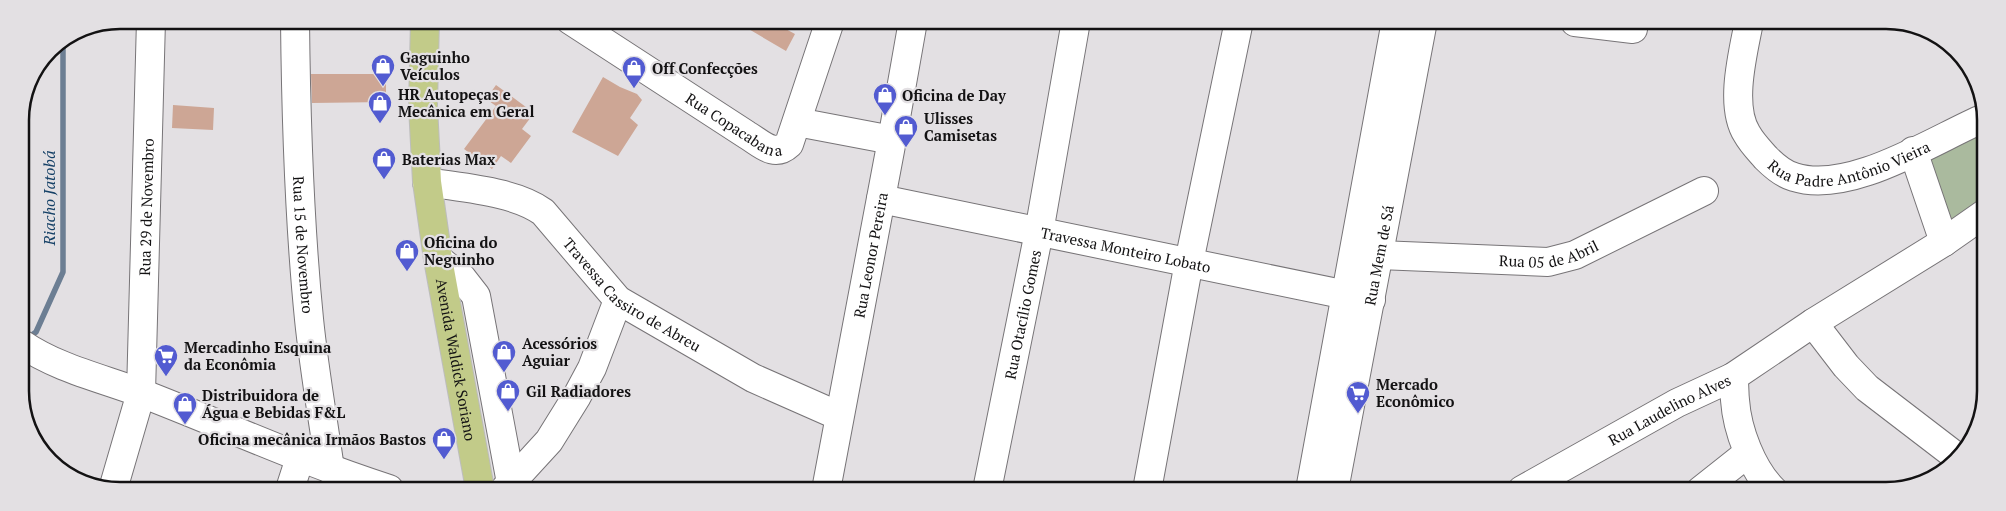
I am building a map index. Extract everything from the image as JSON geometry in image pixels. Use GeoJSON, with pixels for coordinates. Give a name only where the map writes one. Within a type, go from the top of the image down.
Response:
{"type":"FeatureCollection","features":[{"type":"Feature","properties":{"kind":"main road","name":"Avenida Waldick Soriano"},"geometry":{"type":"LineString","coordinates":[[425,29],[423,106],[427,182],[438,259],[479,482]]}},
{"type":"Feature","properties":{"kind":"street","name":"Rua 29 de Novembro"},"geometry":{"type":"LineString","coordinates":[[115,482],[141,393],[152,29]]}},
{"type":"Feature","properties":{"kind":"street","name":"Rua 15 de Novembro"},"geometry":{"type":"LineString","coordinates":[[295,29],[296,134],[303,246],[310,320],[330,469]]}},
{"type":"Feature","properties":{"kind":"street","name":"Rua Copacabana"},"geometry":{"type":"LineString","coordinates":[[590,29],[769,148],[783,150],[789,144],[827,29]]}},
{"type":"Feature","properties":{"kind":"street","name":"Rua Leonor Pereira"},"geometry":{"type":"LineString","coordinates":[[827,482],[912,29]]}},
{"type":"Feature","properties":{"kind":"street","name":"Rua Otacílio Gomes"},"geometry":{"type":"LineString","coordinates":[[990,482],[1039,232],[1075,29]]}},
{"type":"Feature","properties":{"kind":"street"},"geometry":{"type":"LineString","coordinates":[[1149,482],[1190,262],[1237,29]]}},
{"type":"Feature","properties":{"kind":"street","name":"Rua Mem de Sá"},"geometry":{"type":"LineString","coordinates":[[1322,482],[1358,298],[1395,29]]}},
{"type":"Feature","properties":{"kind":"street","name":"Rua Mem de Sá"},"geometry":{"type":"LineString","coordinates":[[1358,298],[1380,255],[1422,29]]}},
{"type":"Feature","properties":{"kind":"street"},"geometry":{"type":"LineString","coordinates":[[1626,29],[1633,30]]}},
{"type":"Feature","properties":{"kind":"street","name":"Rua Padre Antônio Vieira"},"geometry":{"type":"LineString","coordinates":[[1748,29],[1741,61],[1740,116],[1746,133],[1757,148],[1776,167],[1793,177],[1807,180],[1838,179],[1860,174],[1977,121]]}},
{"type":"Feature","properties":{"kind":"street"},"geometry":{"type":"LineString","coordinates":[[796,122],[892,140]]}},
{"type":"Feature","properties":{"kind":"street"},"geometry":{"type":"LineString","coordinates":[[1913,151],[1944,242]]}},
{"type":"Feature","properties":{"kind":"street","name":"Travessa Cassiro de Abreu"},"geometry":{"type":"LineString","coordinates":[[427,182],[511,197],[534,206],[542,212],[618,300],[753,378],[839,416]]}},
{"type":"Feature","properties":{"kind":"street","name":"Rua 05 de Abril"},"geometry":{"type":"LineString","coordinates":[[1380,255],[1548,262],[1575,254],[1704,192]]}},
{"type":"Feature","properties":{"kind":"street","name":"Travessa Monteiro Lobato"},"geometry":{"type":"LineString","coordinates":[[881,199],[1358,298]]}},
{"type":"Feature","properties":{"kind":"street","name":"Rua Laudelino Alves"},"geometry":{"type":"LineString","coordinates":[[1536,482],[1677,403],[1733,377],[1813,323],[1944,242],[1977,219]]}},
{"type":"Feature","properties":{"kind":"street"},"geometry":{"type":"LineString","coordinates":[[438,259],[462,278],[476,296],[507,482]]}},
{"type":"Feature","properties":{"kind":"street"},"geometry":{"type":"LineString","coordinates":[[512,482],[548,441],[576,396],[592,368],[618,300]]}},
{"type":"Feature","properties":{"kind":"street"},"geometry":{"type":"LineString","coordinates":[[1813,323],[1846,366],[1868,388],[1953,453]]}},
{"type":"Feature","properties":{"kind":"street"},"geometry":{"type":"LineString","coordinates":[[29,349],[56,363],[141,393],[300,458],[368,482]]}},
{"type":"Feature","properties":{"kind":"street"},"geometry":{"type":"LineString","coordinates":[[1733,377],[1736,410],[1748,453],[1765,482]]}},
{"type":"Feature","properties":{"kind":"street"},"geometry":{"type":"LineString","coordinates":[[1711,482],[1748,453]]}},
{"type":"Feature","properties":{"kind":"street"},"geometry":{"type":"LineString","coordinates":[[292,482],[300,458]]}},
{"type":"Feature","properties":{"kind":"green space"},"geometry":{"type":"Polygon","coordinates":[[[1977,131],[1977,207],[1946,230],[1929,176],[1930,154],[1977,131]]]}},
{"type":"Feature","properties":{"kind":"building"},"geometry":{"type":"Polygon","coordinates":[[[749,29],[786,29],[795,34],[786,51],[749,29]]]}},
{"type":"Feature","properties":{"kind":"building"},"geometry":{"type":"Polygon","coordinates":[[[311,74],[386,74],[386,102],[312,103],[311,74]]]}},
{"type":"Feature","properties":{"kind":"building"},"geometry":{"type":"Polygon","coordinates":[[[603,77],[637,94],[642,100],[630,118],[638,125],[618,156],[572,132],[603,77]]]}},
{"type":"Feature","properties":{"kind":"building"},"geometry":{"type":"Polygon","coordinates":[[[496,85],[534,113],[522,129],[531,136],[511,163],[501,156],[492,169],[464,149],[496,106],[486,99],[496,85]]]}},
{"type":"Feature","properties":{"kind":"building"},"geometry":{"type":"Polygon","coordinates":[[[173,105],[214,108],[213,130],[172,128],[173,105]]]}},
{"type":"Feature","properties":{"kind":"waterway","name":"Riacho Jatobá"},"geometry":{"type":"LineString","coordinates":[[29,337],[36,332],[63,272],[63,49]]}},
{"type":"Feature","properties":{"kind":"place","name":"Gaguinho Veículos"},"geometry":{"type":"Point","coordinates":[383,87]}},
{"type":"Feature","properties":{"kind":"place","name":"Off Confecções"},"geometry":{"type":"Point","coordinates":[634,89]}},
{"type":"Feature","properties":{"kind":"place","name":"Oficina de Day"},"geometry":{"type":"Point","coordinates":[885,116]}},
{"type":"Feature","properties":{"kind":"place","name":"HR Autopeças e Mecânica em Geral"},"geometry":{"type":"Point","coordinates":[380,124]}},
{"type":"Feature","properties":{"kind":"place","name":"Ulisses Camisetas"},"geometry":{"type":"Point","coordinates":[906,148]}},
{"type":"Feature","properties":{"kind":"place","name":"Baterias Max"},"geometry":{"type":"Point","coordinates":[384,180]}},
{"type":"Feature","properties":{"kind":"place","name":"Oficina do Neguinho"},"geometry":{"type":"Point","coordinates":[407,272]}},
{"type":"Feature","properties":{"kind":"place","name":"Acessórios Aguiar"},"geometry":{"type":"Point","coordinates":[504,373]}},
{"type":"Feature","properties":{"kind":"place","name":"Mercadinho Esquina da Econômia"},"geometry":{"type":"Point","coordinates":[166,377]}},
{"type":"Feature","properties":{"kind":"place","name":"Gil Radiadores"},"geometry":{"type":"Point","coordinates":[508,412]}},
{"type":"Feature","properties":{"kind":"place","name":"Mercado Econômico"},"geometry":{"type":"Point","coordinates":[1358,414]}},
{"type":"Feature","properties":{"kind":"place","name":"Distribuidora de Água e Bebidas F&L"},"geometry":{"type":"Point","coordinates":[185,425]}},
{"type":"Feature","properties":{"kind":"place","name":"Oficina mecânica Irmãos Bastos"},"geometry":{"type":"Point","coordinates":[444,460]}}]}
